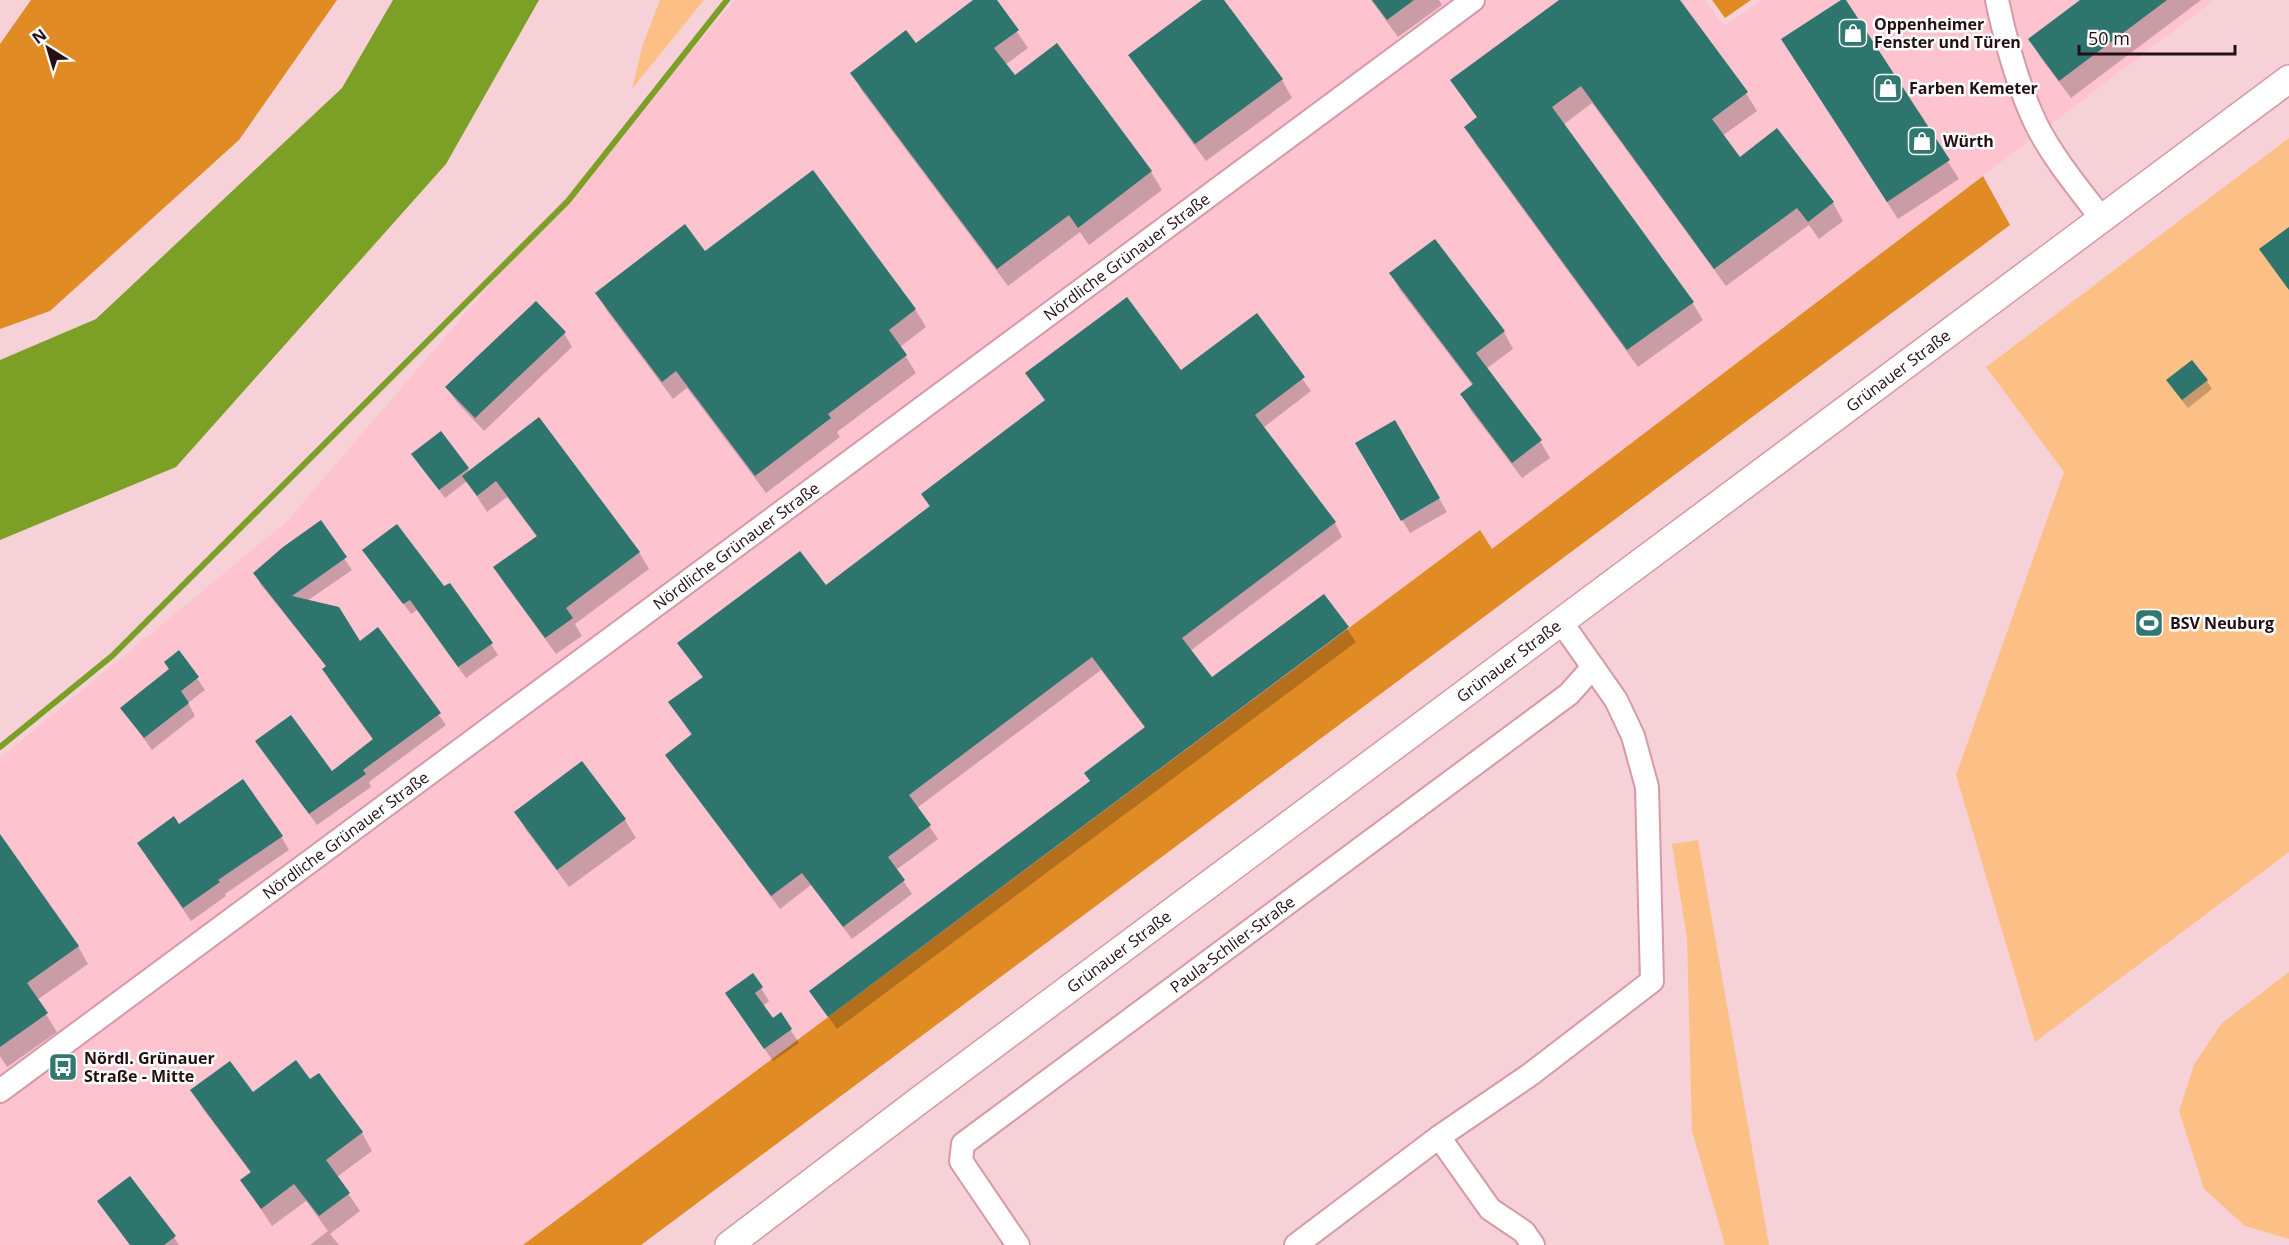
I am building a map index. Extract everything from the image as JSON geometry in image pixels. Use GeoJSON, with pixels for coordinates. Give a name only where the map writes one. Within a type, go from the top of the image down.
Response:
{"type":"FeatureCollection","features":[{"type":"Feature","properties":{"kind":"street","name":"Nördliche Grünauer Straße"},"geometry":{"type":"LineString","coordinates":[[0,1092],[1473,0]]}},
{"type":"Feature","properties":{"kind":"street"},"geometry":{"type":"LineString","coordinates":[[1997,0],[2009,56],[2036,124],[2069,177],[2102,219]]}},
{"type":"Feature","properties":{"kind":"street","name":"Grünauer Straße"},"geometry":{"type":"LineString","coordinates":[[729,1245],[917,1102],[2289,79]]}},
{"type":"Feature","properties":{"kind":"street"},"geometry":{"type":"LineString","coordinates":[[1296,1245],[1439,1137],[1531,1074],[1652,981],[1647,787],[1633,736],[1616,700],[1562,623]]}},
{"type":"Feature","properties":{"kind":"street","name":"Paula-Schlier-Straße"},"geometry":{"type":"LineString","coordinates":[[1018,1245],[961,1161],[963,1144],[1569,694],[1593,667]]}},
{"type":"Feature","properties":{"kind":"street"},"geometry":{"type":"LineString","coordinates":[[1439,1137],[1490,1209],[1524,1232],[1533,1245]]}},
{"type":"Feature","properties":{"kind":"shaded area"},"geometry":{"type":"Polygon","coordinates":[[[31,0],[337,0],[239,140],[50,311],[0,329],[0,44],[31,0]]]}},
{"type":"Feature","properties":{"kind":"shaded area"},"geometry":{"type":"Polygon","coordinates":[[[393,0],[539,0],[446,164],[176,467],[0,540],[0,360],[96,319],[342,88],[393,0]]]}},
{"type":"Feature","properties":{"kind":"shaded area"},"geometry":{"type":"Polygon","coordinates":[[[660,0],[704,0],[632,89],[642,47],[660,0]]]}},
{"type":"Feature","properties":{"kind":"shaded area"},"geometry":{"type":"Polygon","coordinates":[[[735,0],[1705,0],[1724,26],[1762,0],[2214,0],[1492,550],[1480,530],[525,1245],[0,1245],[0,758],[286,522],[735,0]]]}},
{"type":"Feature","properties":{"kind":"shaded area"},"geometry":{"type":"Polygon","coordinates":[[[1712,0],[1751,0],[1725,18],[1712,0]]]}},
{"type":"Feature","properties":{"kind":"shaded area","name":"BSV Neuburg"},"geometry":{"type":"Polygon","coordinates":[[[2289,138],[2289,852],[2035,1042],[1956,775],[2064,472],[1986,367],[2289,138]]]}},
{"type":"Feature","properties":{"kind":"shaded area"},"geometry":{"type":"Polygon","coordinates":[[[1983,176],[2010,225],[641,1245],[523,1245],[1480,530],[1492,549],[1983,176]]]}},
{"type":"Feature","properties":{"kind":"shaded area"},"geometry":{"type":"Polygon","coordinates":[[[1698,840],[1769,1245],[1725,1245],[1692,1131],[1687,939],[1672,844],[1698,840]]]}},
{"type":"Feature","properties":{"kind":"shaded area"},"geometry":{"type":"Polygon","coordinates":[[[2289,972],[2289,1239],[2245,1226],[2204,1189],[2179,1111],[2194,1065],[2221,1024],[2289,972]]]}},
{"type":"Feature","properties":{"kind":"building"},"geometry":{"type":"Polygon","coordinates":[[[973,0],[997,0],[1019,30],[994,48],[1015,75],[1057,43],[1152,171],[1078,228],[1069,215],[997,269],[850,73],[906,30],[916,43],[973,0]]]}},
{"type":"Feature","properties":{"kind":"building"},"geometry":{"type":"Polygon","coordinates":[[[1202,0],[1224,0],[1283,79],[1195,144],[1128,55],[1202,0]]]}},
{"type":"Feature","properties":{"kind":"building"},"geometry":{"type":"Polygon","coordinates":[[[1372,0],[1414,0],[1387,20],[1372,0]]]}},
{"type":"Feature","properties":{"kind":"building"},"geometry":{"type":"Polygon","coordinates":[[[1559,0],[1680,0],[1748,92],[1712,119],[1740,157],[1777,128],[1834,202],[1808,222],[1797,208],[1714,269],[1581,86],[1552,107],[1694,302],[1627,350],[1464,127],[1477,117],[1450,80],[1559,0]]]}},
{"type":"Feature","properties":{"kind":"building"},"geometry":{"type":"Polygon","coordinates":[[[1841,0],[1846,0],[1950,160],[1887,202],[1781,39],[1841,0]]]}},
{"type":"Feature","properties":{"kind":"building"},"geometry":{"type":"Polygon","coordinates":[[[2080,0],[2167,0],[2059,81],[2028,39],[2080,0]]]}},
{"type":"Feature","properties":{"kind":"building"},"geometry":{"type":"Polygon","coordinates":[[[813,170],[916,309],[889,330],[907,355],[828,414],[831,418],[755,476],[676,371],[662,382],[595,293],[685,224],[705,251],[813,170]]]}},
{"type":"Feature","properties":{"kind":"building"},"geometry":{"type":"Polygon","coordinates":[[[2289,227],[2289,290],[2259,249],[2289,227]]]}},
{"type":"Feature","properties":{"kind":"building"},"geometry":{"type":"Polygon","coordinates":[[[1435,239],[1505,331],[1476,353],[1542,440],[1512,463],[1460,394],[1473,384],[1389,273],[1435,239]]]}},
{"type":"Feature","properties":{"kind":"building"},"geometry":{"type":"Polygon","coordinates":[[[1127,297],[1181,370],[1257,313],[1305,377],[1255,415],[1336,522],[1182,638],[1212,677],[1324,594],[1349,627],[828,1017],[809,991],[1090,781],[1084,773],[1145,727],[1092,657],[909,795],[931,825],[888,857],[905,880],[843,927],[802,873],[771,896],[665,755],[692,734],[668,702],[703,677],[677,643],[800,551],[826,585],[930,506],[921,494],[1045,400],[1025,373],[1127,297]]]}},
{"type":"Feature","properties":{"kind":"building"},"geometry":{"type":"Polygon","coordinates":[[[536,301],[566,332],[475,418],[445,387],[536,301]]]}},
{"type":"Feature","properties":{"kind":"building"},"geometry":{"type":"Polygon","coordinates":[[[2192,360],[2208,380],[2182,400],[2166,380],[2192,360]]]}},
{"type":"Feature","properties":{"kind":"building"},"geometry":{"type":"Polygon","coordinates":[[[539,417],[640,552],[566,608],[573,618],[545,638],[493,567],[537,536],[496,481],[477,496],[462,476],[539,417]]]}},
{"type":"Feature","properties":{"kind":"building"},"geometry":{"type":"Polygon","coordinates":[[[1395,420],[1440,498],[1401,521],[1355,443],[1395,420]]]}},
{"type":"Feature","properties":{"kind":"building"},"geometry":{"type":"Polygon","coordinates":[[[441,431],[469,468],[439,490],[411,454],[441,431]]]}},
{"type":"Feature","properties":{"kind":"building"},"geometry":{"type":"Polygon","coordinates":[[[321,520],[347,557],[292,596],[339,607],[360,641],[378,627],[441,713],[363,770],[366,774],[309,814],[255,741],[291,715],[332,771],[373,739],[322,669],[326,666],[253,573],[283,547],[321,520]]]}},
{"type":"Feature","properties":{"kind":"building"},"geometry":{"type":"Polygon","coordinates":[[[397,524],[444,586],[450,583],[493,643],[458,667],[410,600],[403,604],[362,550],[397,524]]]}},
{"type":"Feature","properties":{"kind":"building"},"geometry":{"type":"Polygon","coordinates":[[[179,650],[199,677],[181,691],[189,703],[144,738],[120,708],[169,669],[164,662],[179,650]]]}},
{"type":"Feature","properties":{"kind":"building"},"geometry":{"type":"Polygon","coordinates":[[[582,761],[626,819],[557,870],[514,812],[582,761]]]}},
{"type":"Feature","properties":{"kind":"building"},"geometry":{"type":"Polygon","coordinates":[[[243,779],[283,836],[218,880],[220,882],[183,908],[137,843],[174,816],[179,824],[243,779]]]}},
{"type":"Feature","properties":{"kind":"building"},"geometry":{"type":"Polygon","coordinates":[[[0,834],[79,946],[27,983],[48,1013],[0,1047],[0,834]]]}},
{"type":"Feature","properties":{"kind":"building"},"geometry":{"type":"Polygon","coordinates":[[[753,973],[763,987],[755,993],[773,1018],[781,1012],[792,1029],[764,1049],[725,993],[753,973]]]}},
{"type":"Feature","properties":{"kind":"building"},"geometry":{"type":"Polygon","coordinates":[[[296,1060],[310,1079],[319,1073],[363,1132],[326,1160],[350,1193],[319,1216],[294,1184],[261,1209],[240,1180],[251,1172],[190,1090],[230,1061],[253,1092],[296,1060]]]}},
{"type":"Feature","properties":{"kind":"building"},"geometry":{"type":"Polygon","coordinates":[[[130,1176],[176,1236],[164,1245],[130,1245],[97,1201],[130,1176]]]}},
{"type":"Feature","properties":{"kind":"waterway"},"geometry":{"type":"LineString","coordinates":[[0,747],[112,656],[568,201],[727,0]]}},
{"type":"Feature","properties":{"kind":"place","name":"Oppenheimer Fenster und Türen"},"geometry":{"type":"Point","coordinates":[1853,33]}},
{"type":"Feature","properties":{"kind":"place","name":"Farben Kemeter"},"geometry":{"type":"Point","coordinates":[1888,88]}},
{"type":"Feature","properties":{"kind":"place","name":"Würth"},"geometry":{"type":"Point","coordinates":[1922,141]}},
{"type":"Feature","properties":{"kind":"place","name":"BSV Neuburg"},"geometry":{"type":"Point","coordinates":[2149,623]}},
{"type":"Feature","properties":{"kind":"place","name":"Nördl. Grünauer Straße - Mitte"},"geometry":{"type":"Point","coordinates":[63,1067]}}]}
